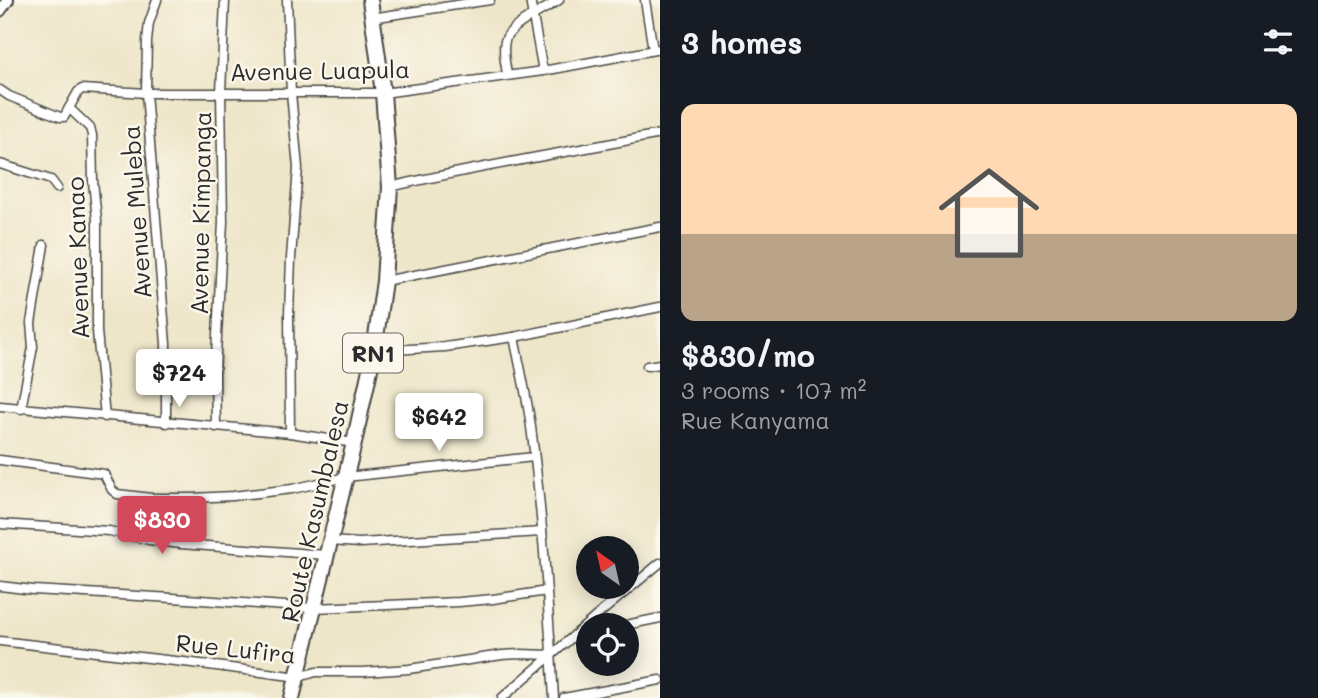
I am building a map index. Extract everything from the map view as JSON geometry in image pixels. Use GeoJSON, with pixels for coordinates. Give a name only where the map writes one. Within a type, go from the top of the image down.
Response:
{"type":"FeatureCollection","features":[{"type":"Feature","properties":{"kind":"highway","name":"Route Kasumbalesa"},"geometry":{"type":"LineString","coordinates":[[292,698],[354,443],[374,351],[384,281],[390,187],[383,93],[370,0]]}},
{"type":"Feature","properties":{"kind":"main road"},"geometry":{"type":"LineString","coordinates":[[0,11],[8,0]]}},
{"type":"Feature","properties":{"kind":"street","name":"Avenue Muleba"},"geometry":{"type":"LineString","coordinates":[[157,0],[149,23],[146,93],[166,344],[166,423]]}},
{"type":"Feature","properties":{"kind":"street","name":"Avenue Kimpanga"},"geometry":{"type":"LineString","coordinates":[[216,428],[215,374],[223,222],[221,92],[225,0]]}},
{"type":"Feature","properties":{"kind":"street"},"geometry":{"type":"LineString","coordinates":[[287,0],[298,168],[289,314],[290,433]]}},
{"type":"Feature","properties":{"kind":"street"},"geometry":{"type":"LineString","coordinates":[[372,18],[490,0]]}},
{"type":"Feature","properties":{"kind":"street"},"geometry":{"type":"LineString","coordinates":[[530,0],[543,71]]}},
{"type":"Feature","properties":{"kind":"street"},"geometry":{"type":"LineString","coordinates":[[507,75],[504,44],[507,36],[513,28],[559,0]]}},
{"type":"Feature","properties":{"kind":"street"},"geometry":{"type":"LineString","coordinates":[[645,0],[656,49]]}},
{"type":"Feature","properties":{"kind":"street","name":"Avenue Luapula"},"geometry":{"type":"LineString","coordinates":[[69,108],[82,89],[146,93],[383,93],[543,71],[656,49]]}},
{"type":"Feature","properties":{"kind":"street"},"geometry":{"type":"LineString","coordinates":[[0,90],[60,117],[66,114],[69,108]]}},
{"type":"Feature","properties":{"kind":"street","name":"Avenue Kanao"},"geometry":{"type":"LineString","coordinates":[[69,108],[90,128],[92,135],[97,220],[97,331],[105,417]]}},
{"type":"Feature","properties":{"kind":"street"},"geometry":{"type":"LineString","coordinates":[[390,187],[459,171],[660,135]]}},
{"type":"Feature","properties":{"kind":"street"},"geometry":{"type":"LineString","coordinates":[[0,164],[51,180],[57,188]]}},
{"type":"Feature","properties":{"kind":"street"},"geometry":{"type":"LineString","coordinates":[[384,281],[660,227]]}},
{"type":"Feature","properties":{"kind":"street"},"geometry":{"type":"LineString","coordinates":[[21,409],[33,347],[31,323],[44,245]]}},
{"type":"Feature","properties":{"kind":"street"},"geometry":{"type":"LineString","coordinates":[[374,351],[444,347],[514,337],[660,307]]}},
{"type":"Feature","properties":{"kind":"street"},"geometry":{"type":"LineString","coordinates":[[514,337],[526,396],[534,457],[554,698]]}},
{"type":"Feature","properties":{"kind":"street"},"geometry":{"type":"LineString","coordinates":[[647,366],[660,364]]}},
{"type":"Feature","properties":{"kind":"street"},"geometry":{"type":"LineString","coordinates":[[0,406],[290,433],[354,443]]}},
{"type":"Feature","properties":{"kind":"street"},"geometry":{"type":"LineString","coordinates":[[0,460],[104,474],[117,494],[152,498],[233,496],[292,489],[346,477],[534,457]]}},
{"type":"Feature","properties":{"kind":"street"},"geometry":{"type":"LineString","coordinates":[[0,524],[109,531],[181,544],[328,548],[470,535],[542,532]]}},
{"type":"Feature","properties":{"kind":"street"},"geometry":{"type":"LineString","coordinates":[[502,698],[660,563]]}},
{"type":"Feature","properties":{"kind":"street"},"geometry":{"type":"LineString","coordinates":[[0,586],[314,608],[459,602],[547,591]]}},
{"type":"Feature","properties":{"kind":"street"},"geometry":{"type":"LineString","coordinates":[[639,622],[660,618]]}},
{"type":"Feature","properties":{"kind":"street","name":"Rue Lufira"},"geometry":{"type":"LineString","coordinates":[[0,641],[298,677],[316,672],[386,671],[502,655],[551,655]]}},
{"type":"Feature","properties":{"kind":"street"},"geometry":{"type":"LineString","coordinates":[[564,698],[660,680]]}}]}
